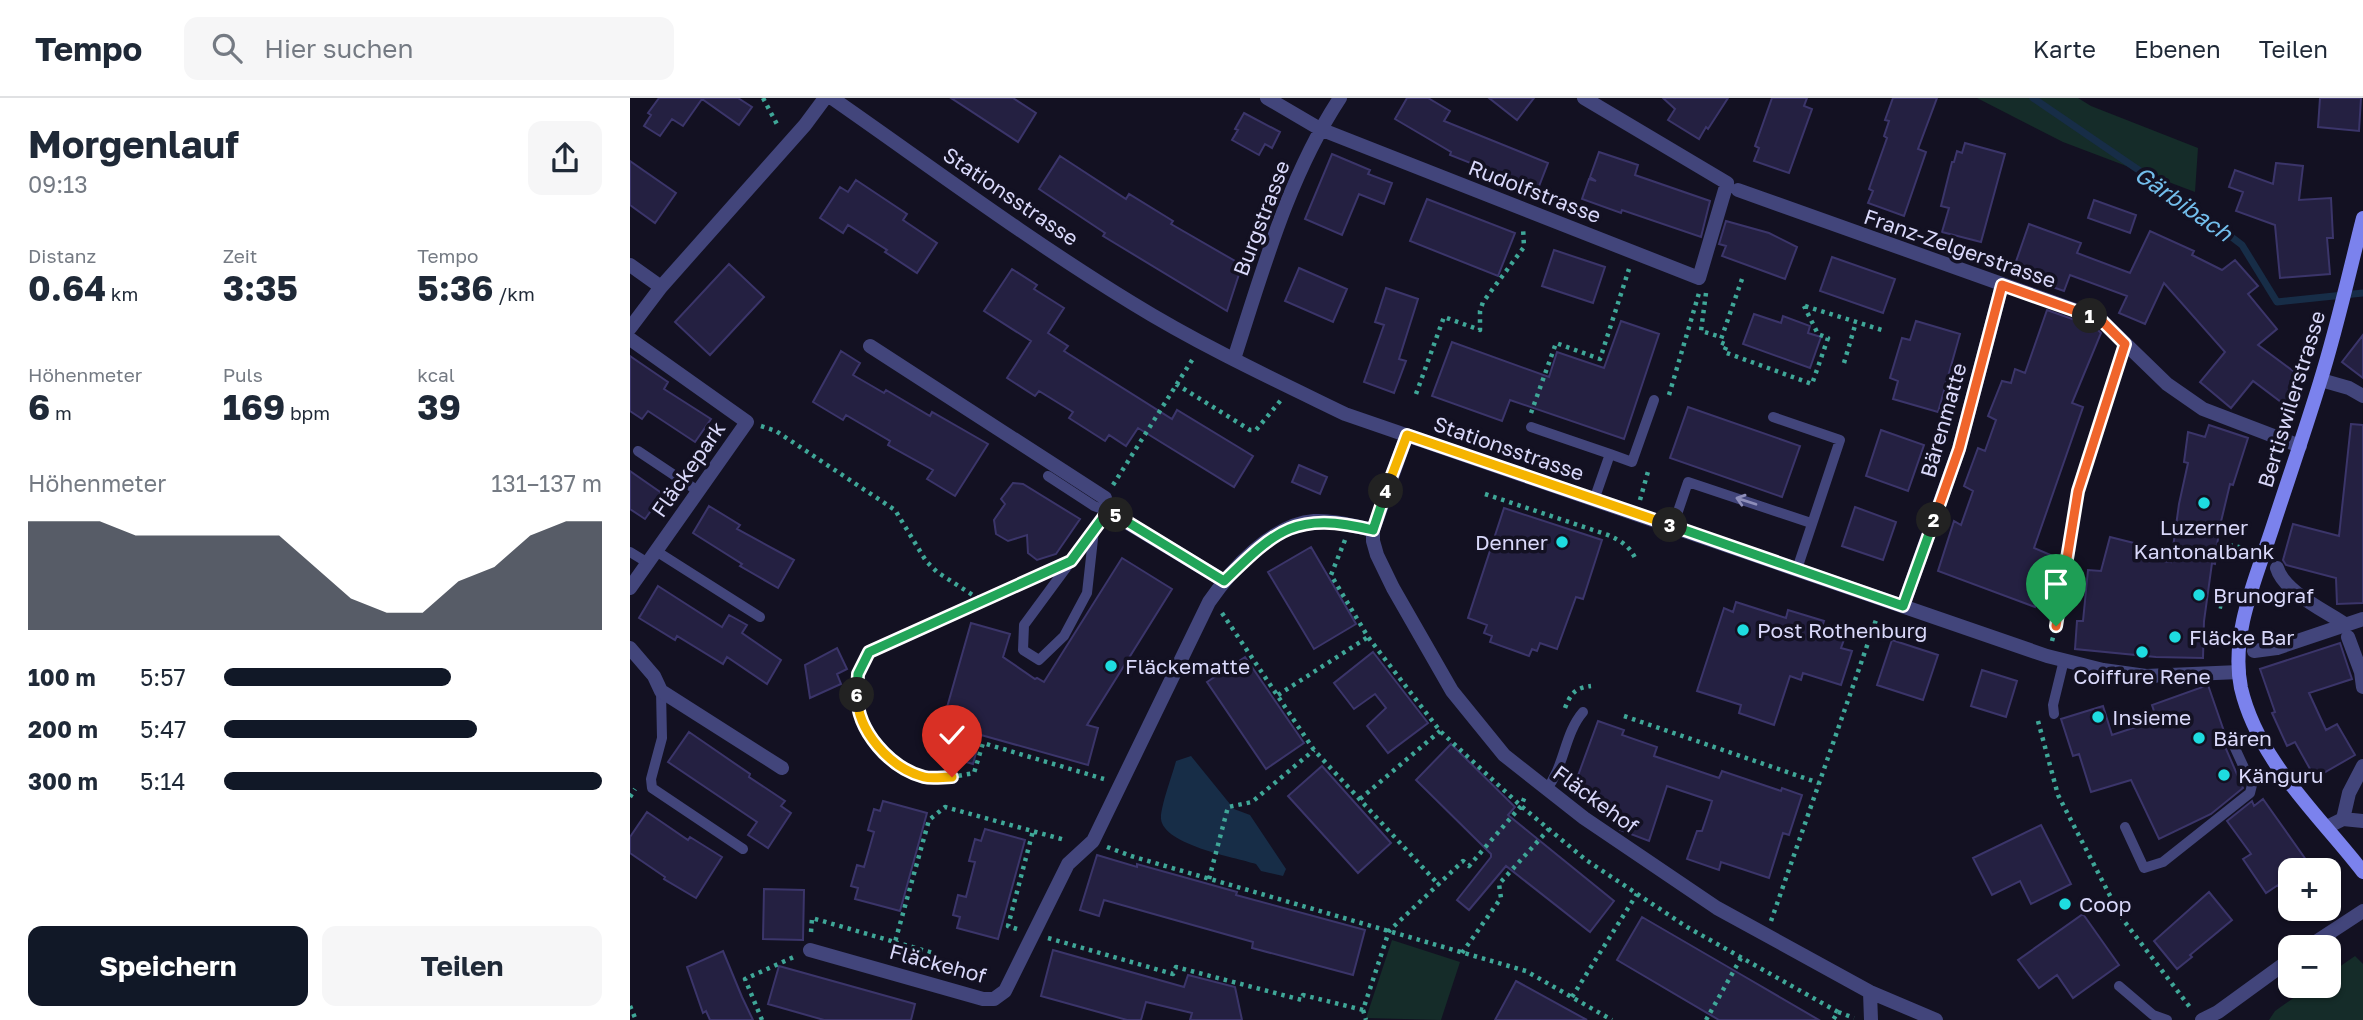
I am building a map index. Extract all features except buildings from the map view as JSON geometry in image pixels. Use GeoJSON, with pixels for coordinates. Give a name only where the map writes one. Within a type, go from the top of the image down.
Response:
{"type":"FeatureCollection","features":[{"type":"Feature","properties":{"kind":"main road","name":"Bertiswilerstrasse"},"geometry":{"type":"LineString","coordinates":[[2363,218],[2321,380],[2239,640],[2239,672],[2247,706],[2259,735],[2280,769],[2363,872]]}},
{"type":"Feature","properties":{"kind":"street"},"geometry":{"type":"LineString","coordinates":[[630,328],[661,287],[805,125],[825,98]]}},
{"type":"Feature","properties":{"kind":"street","name":"Stationsstrasse"},"geometry":{"type":"LineString","coordinates":[[832,98],[1017,228],[1121,296],[1234,359],[1345,414],[2064,660],[2103,670],[2146,676],[2239,672]]}},
{"type":"Feature","properties":{"kind":"street","name":"Rudolfstrasse"},"geometry":{"type":"LineString","coordinates":[[1267,98],[1320,129],[1700,276]]}},
{"type":"Feature","properties":{"kind":"street","name":"Burgstrasse"},"geometry":{"type":"LineString","coordinates":[[1234,359],[1272,239],[1320,129],[1340,98]]}},
{"type":"Feature","properties":{"kind":"street","name":"Franz-Zelgerstrasse"},"geometry":{"type":"LineString","coordinates":[[1584,98],[1732,187],[2100,319],[2167,384],[2203,410],[2300,446]]}},
{"type":"Feature","properties":{"kind":"street"},"geometry":{"type":"LineString","coordinates":[[1700,276],[1732,187]]}},
{"type":"Feature","properties":{"kind":"street"},"geometry":{"type":"LineString","coordinates":[[630,265],[661,287]]}},
{"type":"Feature","properties":{"kind":"street","name":"Bärenmatte"},"geometry":{"type":"LineString","coordinates":[[1903,606],[1959,449],[2002,285]]}},
{"type":"Feature","properties":{"kind":"street","name":"Fläckepark"},"geometry":{"type":"LineString","coordinates":[[630,339],[747,422],[630,588]]}},
{"type":"Feature","properties":{"kind":"street"},"geometry":{"type":"LineString","coordinates":[[870,346],[1224,581]]}},
{"type":"Feature","properties":{"kind":"street"},"geometry":{"type":"LineString","coordinates":[[2321,380],[2348,388],[2363,396]]}},
{"type":"Feature","properties":{"kind":"street"},"geometry":{"type":"LineString","coordinates":[[1373,530],[1407,435]]}},
{"type":"Feature","properties":{"kind":"street","name":"Fläckehof"},"geometry":{"type":"LineString","coordinates":[[810,950],[983,999],[994,999],[1005,991],[1068,863],[1093,841],[1209,602],[1224,581],[1261,544],[1293,526],[1323,522],[1373,530],[1377,555],[1393,588],[1452,691],[1504,755],[1546,790],[1717,908],[1870,992],[1936,1020]]}},
{"type":"Feature","properties":{"kind":"street"},"geometry":{"type":"LineString","coordinates":[[2277,577],[2347,631],[2361,672],[2363,688]]}},
{"type":"Feature","properties":{"kind":"street"},"geometry":{"type":"LineString","coordinates":[[2262,649],[2347,631],[2363,619]]}},
{"type":"Feature","properties":{"kind":"street"},"geometry":{"type":"LineString","coordinates":[[630,648],[654,676],[661,691],[782,768]]}},
{"type":"Feature","properties":{"kind":"street"},"geometry":{"type":"LineString","coordinates":[[2343,819],[2349,793],[2363,766]]}},
{"type":"Feature","properties":{"kind":"street"},"geometry":{"type":"LineString","coordinates":[[2327,827],[2343,819],[2363,821]]}},
{"type":"Feature","properties":{"kind":"street"},"geometry":{"type":"LineString","coordinates":[[2326,935],[2363,911]]}},
{"type":"Feature","properties":{"kind":"street"},"geometry":{"type":"LineString","coordinates":[[2198,1016],[2278,967]]}},
{"type":"Feature","properties":{"kind":"street"},"geometry":{"type":"LineString","coordinates":[[1870,992],[1871,1020]]}},
{"type":"Feature","properties":{"kind":"lane"},"geometry":{"type":"LineString","coordinates":[[1531,427],[1632,462],[1654,400]]}},
{"type":"Feature","properties":{"kind":"lane"},"geometry":{"type":"LineString","coordinates":[[1773,417],[1840,440],[1797,569]]}},
{"type":"Feature","properties":{"kind":"lane"},"geometry":{"type":"LineString","coordinates":[[638,452],[698,491]]}},
{"type":"Feature","properties":{"kind":"lane"},"geometry":{"type":"LineString","coordinates":[[1594,500],[1610,454]]}},
{"type":"Feature","properties":{"kind":"lane"},"geometry":{"type":"LineString","coordinates":[[1048,476],[1094,506],[1107,504]]}},
{"type":"Feature","properties":{"kind":"lane"},"geometry":{"type":"LineString","coordinates":[[1673,526],[1688,482],[1811,523]]}},
{"type":"Feature","properties":{"kind":"lane"},"geometry":{"type":"LineString","coordinates":[[1094,530],[1087,593],[1065,636],[1039,660],[1023,650],[1024,625],[1094,530],[1107,504]]}},
{"type":"Feature","properties":{"kind":"lane"},"geometry":{"type":"LineString","coordinates":[[630,552],[652,557],[760,617]]}},
{"type":"Feature","properties":{"kind":"lane"},"geometry":{"type":"LineString","coordinates":[[2054,714],[2053,705],[2064,660]]}},
{"type":"Feature","properties":{"kind":"lane"},"geometry":{"type":"LineString","coordinates":[[661,691],[662,738],[651,779],[652,788],[743,849]]}},
{"type":"Feature","properties":{"kind":"lane"},"geometry":{"type":"LineString","coordinates":[[1546,790],[1555,779],[1572,729],[1583,712]]}},
{"type":"Feature","properties":{"kind":"lane"},"geometry":{"type":"LineString","coordinates":[[2125,827],[2144,868],[2163,862],[2250,793],[2252,785],[2234,746],[2259,735]]}},
{"type":"Feature","properties":{"kind":"lane"},"geometry":{"type":"LineString","coordinates":[[2119,986],[2153,1015],[2167,1020]]}},
{"type":"Feature","properties":{"kind":"path"},"geometry":{"type":"LineString","coordinates":[[763,98],[782,134]]}},
{"type":"Feature","properties":{"kind":"path"},"geometry":{"type":"LineString","coordinates":[[1416,394],[1444,317],[1480,330],[1483,302],[1524,247],[1523,226],[1511,221]]}},
{"type":"Feature","properties":{"kind":"path"},"geometry":{"type":"LineString","coordinates":[[1531,427],[1535,416],[1530,415],[1556,343],[1600,359],[1635,253]]}},
{"type":"Feature","properties":{"kind":"path"},"geometry":{"type":"LineString","coordinates":[[1668,400],[1701,285],[1700,276],[1709,277],[1701,331],[1721,337]]}},
{"type":"Feature","properties":{"kind":"path"},"geometry":{"type":"LineString","coordinates":[[1742,279],[1721,337],[1720,342],[1727,345],[1724,352],[1812,383],[1828,338],[1818,334],[1804,306],[1882,330]]}},
{"type":"Feature","properties":{"kind":"path"},"geometry":{"type":"LineString","coordinates":[[1844,363],[1856,322]]}},
{"type":"Feature","properties":{"kind":"path"},"geometry":{"type":"LineString","coordinates":[[2051,643],[2078,491],[2125,344]]}},
{"type":"Feature","properties":{"kind":"path"},"geometry":{"type":"LineString","coordinates":[[1107,504],[1195,355]]}},
{"type":"Feature","properties":{"kind":"path"},"geometry":{"type":"LineString","coordinates":[[1176,384],[1242,425],[1256,430],[1283,398]]}},
{"type":"Feature","properties":{"kind":"path"},"geometry":{"type":"LineString","coordinates":[[747,422],[776,431],[895,510],[926,561],[937,572],[982,601]]}},
{"type":"Feature","properties":{"kind":"path"},"geometry":{"type":"LineString","coordinates":[[1639,503],[1650,464]]}},
{"type":"Feature","properties":{"kind":"path"},"geometry":{"type":"LineString","coordinates":[[1485,494],[1608,534],[1623,542],[1636,560]]}},
{"type":"Feature","properties":{"kind":"path"},"geometry":{"type":"LineString","coordinates":[[1565,520],[1568,513]]}},
{"type":"Feature","properties":{"kind":"path"},"geometry":{"type":"LineString","coordinates":[[1346,538],[1332,575],[1368,637],[1440,731],[1521,806],[1586,860],[1686,927],[1838,1012],[1854,1017]]}},
{"type":"Feature","properties":{"kind":"path"},"geometry":{"type":"LineString","coordinates":[[2229,545],[2243,548]]}},
{"type":"Feature","properties":{"kind":"path"},"geometry":{"type":"LineString","coordinates":[[1071,561],[869,652],[858,674],[857,704],[868,732],[889,760],[924,777],[952,777],[974,773],[983,743],[1104,779]]}},
{"type":"Feature","properties":{"kind":"path"},"geometry":{"type":"LineString","coordinates":[[1217,606],[1314,750],[1439,885]]}},
{"type":"Feature","properties":{"kind":"path"},"geometry":{"type":"LineString","coordinates":[[1766,935],[1876,620]]}},
{"type":"Feature","properties":{"kind":"path"},"geometry":{"type":"LineString","coordinates":[[1278,695],[1368,637]]}},
{"type":"Feature","properties":{"kind":"path"},"geometry":{"type":"LineString","coordinates":[[2039,710],[2038,722],[2058,795],[2070,819],[2121,917],[2198,1016]]}},
{"type":"Feature","properties":{"kind":"path"},"geometry":{"type":"LineString","coordinates":[[1624,716],[1819,783]]}},
{"type":"Feature","properties":{"kind":"path"},"geometry":{"type":"LineString","coordinates":[[1360,799],[1440,731]]}},
{"type":"Feature","properties":{"kind":"path"},"geometry":{"type":"LineString","coordinates":[[1209,879],[1228,807],[1252,802],[1314,750]]}},
{"type":"Feature","properties":{"kind":"path"},"geometry":{"type":"LineString","coordinates":[[1366,1020],[1363,1010],[1389,931],[1463,860],[1469,866],[1521,806],[1527,790]]}},
{"type":"Feature","properties":{"kind":"path"},"geometry":{"type":"LineString","coordinates":[[895,942],[929,820],[945,807],[1065,840]]}},
{"type":"Feature","properties":{"kind":"path"},"geometry":{"type":"LineString","coordinates":[[1462,953],[1501,898],[1499,884],[1549,829]]}},
{"type":"Feature","properties":{"kind":"path"},"geometry":{"type":"LineString","coordinates":[[1033,831],[1007,926],[1173,974],[1176,967],[1302,1000],[1303,995],[1363,1010]]}},
{"type":"Feature","properties":{"kind":"path"},"geometry":{"type":"LineString","coordinates":[[1093,841],[1131,856],[1526,971],[1612,1020]]}},
{"type":"Feature","properties":{"kind":"path"},"geometry":{"type":"LineString","coordinates":[[1572,997],[1637,894]]}},
{"type":"Feature","properties":{"kind":"path"},"geometry":{"type":"LineString","coordinates":[[762,1020],[745,979],[810,950],[812,918],[933,953]]}},
{"type":"Feature","properties":{"kind":"path"},"geometry":{"type":"LineString","coordinates":[[1706,1020],[1741,958]]}},
{"type":"Feature","properties":{"kind":"path"},"geometry":{"type":"LineString","coordinates":[[630,1006],[636,1020]]}},
{"type":"Feature","properties":{"kind":"path"},"geometry":{"type":"LineString","coordinates":[[1833,1020],[1838,1012]]}},
{"type":"Feature","properties":{"kind":"green space"},"geometry":{"type":"Polygon","coordinates":[[[1977,98],[2078,98],[2091,106],[2198,148],[2195,192],[2063,142],[1977,98]]]}},
{"type":"Feature","properties":{"kind":"green space"},"geometry":{"type":"Polygon","coordinates":[[[1392,940],[1460,962],[1441,1020],[1366,1018],[1392,940]]]}},
{"type":"Feature","properties":{"kind":"green space"},"geometry":{"type":"Polygon","coordinates":[[[2355,956],[2363,964],[2363,1020],[2269,1020],[2275,1011],[2294,998],[2341,998],[2341,966],[2355,956]]]}},
{"type":"Feature","properties":{"kind":"water"},"geometry":{"type":"Polygon","coordinates":[[[1191,756],[1234,809],[1250,815],[1286,869],[1283,876],[1261,871],[1256,864],[1201,849],[1174,836],[1165,828],[1161,814],[1176,761],[1191,756]]]}},
{"type":"Feature","properties":{"kind":"waterway","name":"Gärbibach"},"geometry":{"type":"LineString","coordinates":[[2033,98],[2187,203],[2242,245],[2277,302],[2363,293]]}},
{"type":"Feature","properties":{"kind":"place","name":"Luzerner Kantonalbank"},"geometry":{"type":"Point","coordinates":[2204,503]}},
{"type":"Feature","properties":{"kind":"place","name":"Denner"},"geometry":{"type":"Point","coordinates":[1562,542]}},
{"type":"Feature","properties":{"kind":"place","name":"Brunograf"},"geometry":{"type":"Point","coordinates":[2199,595]}},
{"type":"Feature","properties":{"kind":"place","name":"Post Rothenburg"},"geometry":{"type":"Point","coordinates":[1743,630]}},
{"type":"Feature","properties":{"kind":"place","name":"Fläcke Bar"},"geometry":{"type":"Point","coordinates":[2175,637]}},
{"type":"Feature","properties":{"kind":"place","name":"Coiffure Rene"},"geometry":{"type":"Point","coordinates":[2142,652]}},
{"type":"Feature","properties":{"kind":"place","name":"Fläckematte"},"geometry":{"type":"Point","coordinates":[1111,666]}},
{"type":"Feature","properties":{"kind":"place","name":"Insieme"},"geometry":{"type":"Point","coordinates":[2098,717]}},
{"type":"Feature","properties":{"kind":"place","name":"Bären"},"geometry":{"type":"Point","coordinates":[2199,738]}},
{"type":"Feature","properties":{"kind":"place","name":"Känguru"},"geometry":{"type":"Point","coordinates":[2224,775]}},
{"type":"Feature","properties":{"kind":"place","name":"Coop"},"geometry":{"type":"Point","coordinates":[2065,904]}},
{"type":"Feature","properties":{"kind":"route"},"geometry":{"type":"LineString","coordinates":[[952,777],[924,777],[889,760],[868,732],[857,704],[858,674],[869,652],[1071,561],[1108,511],[1224,581],[1261,544],[1293,526],[1314,521],[1373,530],[1407,435],[1903,606],[1959,449],[2002,285],[2100,319],[2125,344],[2078,491],[2056,626]]}}]}
